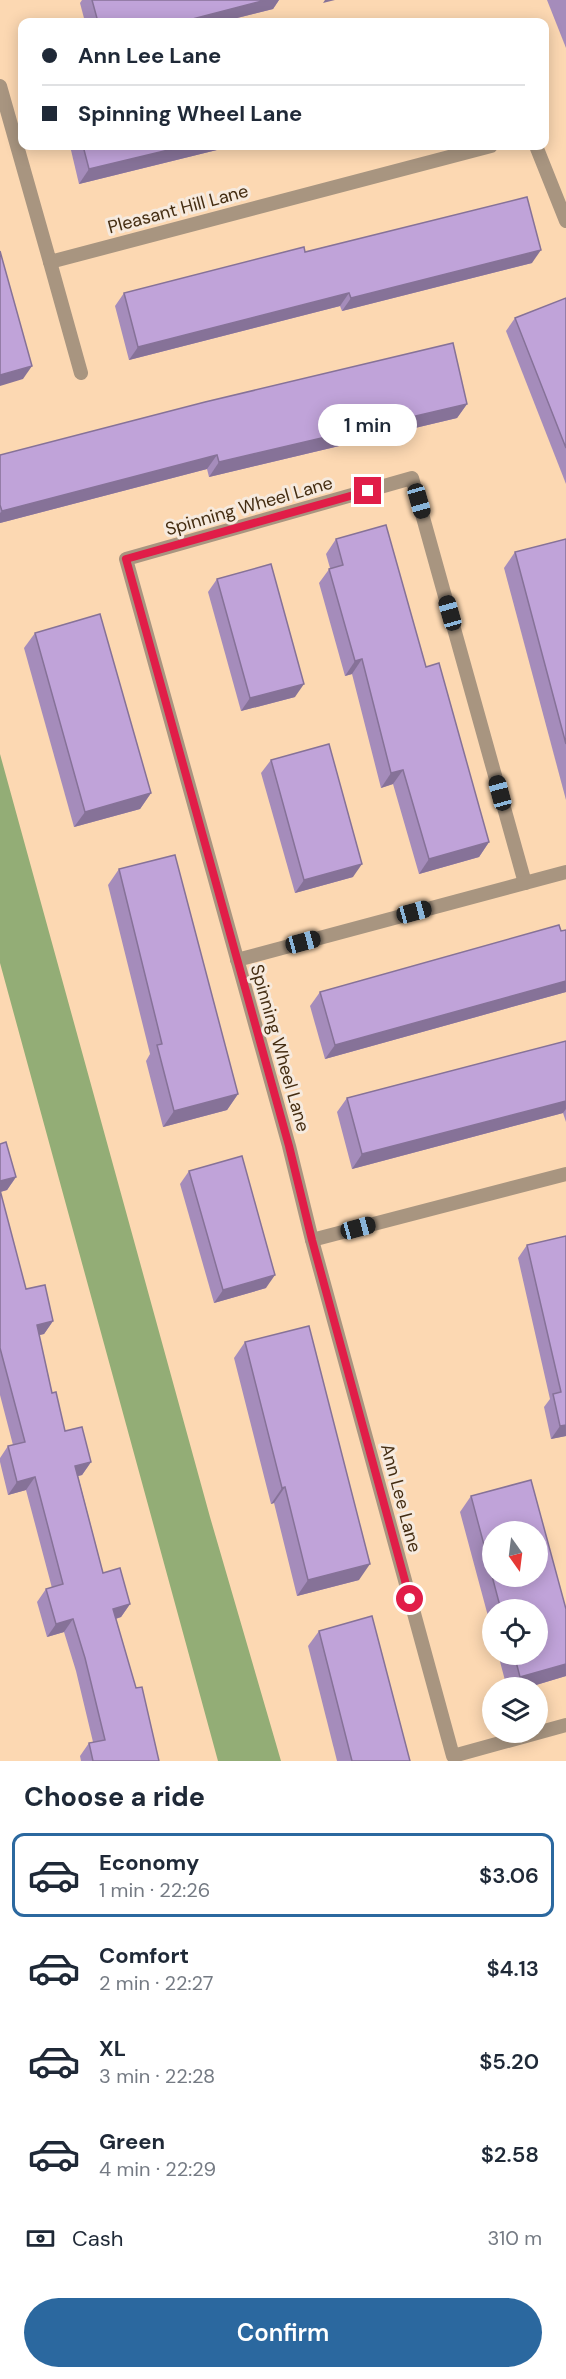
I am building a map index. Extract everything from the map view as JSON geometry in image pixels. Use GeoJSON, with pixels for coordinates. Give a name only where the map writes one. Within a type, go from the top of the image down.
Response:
{"type":"FeatureCollection","features":[{"type":"Feature","properties":{"kind":"lane"},"geometry":{"type":"LineString","coordinates":[[0,87],[81,372]]}},
{"type":"Feature","properties":{"kind":"lane","name":"Pleasant Hill Lane"},"geometry":{"type":"LineString","coordinates":[[50,262],[476,150]]}},
{"type":"Feature","properties":{"kind":"lane"},"geometry":{"type":"LineString","coordinates":[[538,150],[566,221]]}},
{"type":"Feature","properties":{"kind":"lane","name":"Spinning Wheel Lane"},"geometry":{"type":"LineString","coordinates":[[289,1146],[126,559],[412,478],[525,883]]}},
{"type":"Feature","properties":{"kind":"lane","name":"Spinning Wheel Lane"},"geometry":{"type":"LineString","coordinates":[[237,960],[566,872]]}},
{"type":"Feature","properties":{"kind":"lane","name":"Ann Lee Lane"},"geometry":{"type":"LineString","coordinates":[[289,1146],[312,1240],[454,1758],[566,1725]]}},
{"type":"Feature","properties":{"kind":"lane"},"geometry":{"type":"LineString","coordinates":[[312,1240],[566,1174]]}},
{"type":"Feature","properties":{"kind":"shaded area"},"geometry":{"type":"Polygon","coordinates":[[[0,754],[210,1517],[281,1761],[218,1761],[0,963],[0,754]]]}},
{"type":"Feature","properties":{"kind":"building"},"geometry":{"type":"Polygon","coordinates":[[[92,0],[266,0],[196,18],[97,18],[92,0]]]}},
{"type":"Feature","properties":{"kind":"building"},"geometry":{"type":"Polygon","coordinates":[[[84,150],[168,150],[89,169],[84,150]]]}},
{"type":"Feature","properties":{"kind":"building"},"geometry":{"type":"Polygon","coordinates":[[[527,197],[541,250],[351,298],[349,293],[138,347],[124,293],[304,247],[305,252],[527,197]]]}},
{"type":"Feature","properties":{"kind":"building"},"geometry":{"type":"Polygon","coordinates":[[[0,251],[32,366],[0,375],[0,251]]]}},
{"type":"Feature","properties":{"kind":"building"},"geometry":{"type":"Polygon","coordinates":[[[566,298],[566,448],[515,318],[566,298]]]}},
{"type":"Feature","properties":{"kind":"building"},"geometry":{"type":"Polygon","coordinates":[[[453,343],[467,404],[219,462],[217,455],[2,511],[0,455],[205,402],[453,343]]]}},
{"type":"Feature","properties":{"kind":"building"},"geometry":{"type":"Polygon","coordinates":[[[386,525],[426,667],[439,663],[489,842],[429,859],[403,770],[391,773],[362,659],[355,661],[329,569],[343,565],[336,539],[386,525]]]}},
{"type":"Feature","properties":{"kind":"building"},"geometry":{"type":"Polygon","coordinates":[[[566,539],[566,744],[515,552],[566,539]]]}},
{"type":"Feature","properties":{"kind":"building"},"geometry":{"type":"Polygon","coordinates":[[[271,564],[304,684],[250,698],[217,579],[271,564]]]}},
{"type":"Feature","properties":{"kind":"building"},"geometry":{"type":"Polygon","coordinates":[[[100,614],[151,793],[85,812],[35,633],[100,614]]]}},
{"type":"Feature","properties":{"kind":"building"},"geometry":{"type":"Polygon","coordinates":[[[329,744],[362,864],[304,880],[271,760],[329,744]]]}},
{"type":"Feature","properties":{"kind":"building"},"geometry":{"type":"Polygon","coordinates":[[[175,855],[238,1094],[174,1111],[157,1045],[162,1044],[119,869],[175,855]]]}},
{"type":"Feature","properties":{"kind":"building"},"geometry":{"type":"Polygon","coordinates":[[[559,925],[561,931],[566,930],[566,981],[335,1045],[320,992],[559,925]]]}},
{"type":"Feature","properties":{"kind":"building"},"geometry":{"type":"Polygon","coordinates":[[[566,1041],[566,1101],[362,1154],[347,1098],[566,1041]]]}},
{"type":"Feature","properties":{"kind":"building"},"geometry":{"type":"Polygon","coordinates":[[[6,1142],[16,1177],[0,1181],[0,1144],[6,1142]]]}},
{"type":"Feature","properties":{"kind":"building"},"geometry":{"type":"Polygon","coordinates":[[[242,1156],[275,1275],[223,1290],[189,1171],[242,1156]]]}},
{"type":"Feature","properties":{"kind":"building"},"geometry":{"type":"Polygon","coordinates":[[[0,1190],[26,1289],[45,1285],[53,1321],[37,1325],[52,1393],[56,1392],[65,1431],[82,1427],[91,1462],[75,1466],[103,1573],[120,1568],[130,1604],[113,1609],[136,1688],[142,1687],[159,1761],[93,1761],[89,1743],[105,1740],[85,1658],[73,1619],[56,1624],[46,1589],[63,1584],[35,1477],[17,1482],[8,1446],[25,1442],[0,1348],[0,1190]]]}},
{"type":"Feature","properties":{"kind":"building"},"geometry":{"type":"Polygon","coordinates":[[[566,1236],[566,1425],[560,1426],[553,1394],[561,1392],[527,1245],[566,1236]]]}},
{"type":"Feature","properties":{"kind":"building"},"geometry":{"type":"Polygon","coordinates":[[[309,1326],[370,1564],[308,1580],[245,1342],[309,1326]]]}},
{"type":"Feature","properties":{"kind":"building"},"geometry":{"type":"Polygon","coordinates":[[[531,1480],[542,1521],[482,1521],[482,1537],[471,1496],[531,1480]]]}},
{"type":"Feature","properties":{"kind":"building"},"geometry":{"type":"Polygon","coordinates":[[[548,1543],[566,1609],[566,1664],[520,1677],[517,1665],[548,1665],[548,1599],[498,1599],[495,1587],[548,1587],[548,1543]]]}},
{"type":"Feature","properties":{"kind":"building"},"geometry":{"type":"Polygon","coordinates":[[[372,1616],[410,1761],[352,1761],[319,1631],[372,1616]]]}},
{"type":"Feature","properties":{"kind":"route"},"geometry":{"type":"LineString","coordinates":[[368,491],[126,559],[289,1146],[312,1240],[410,1599]]}}]}
